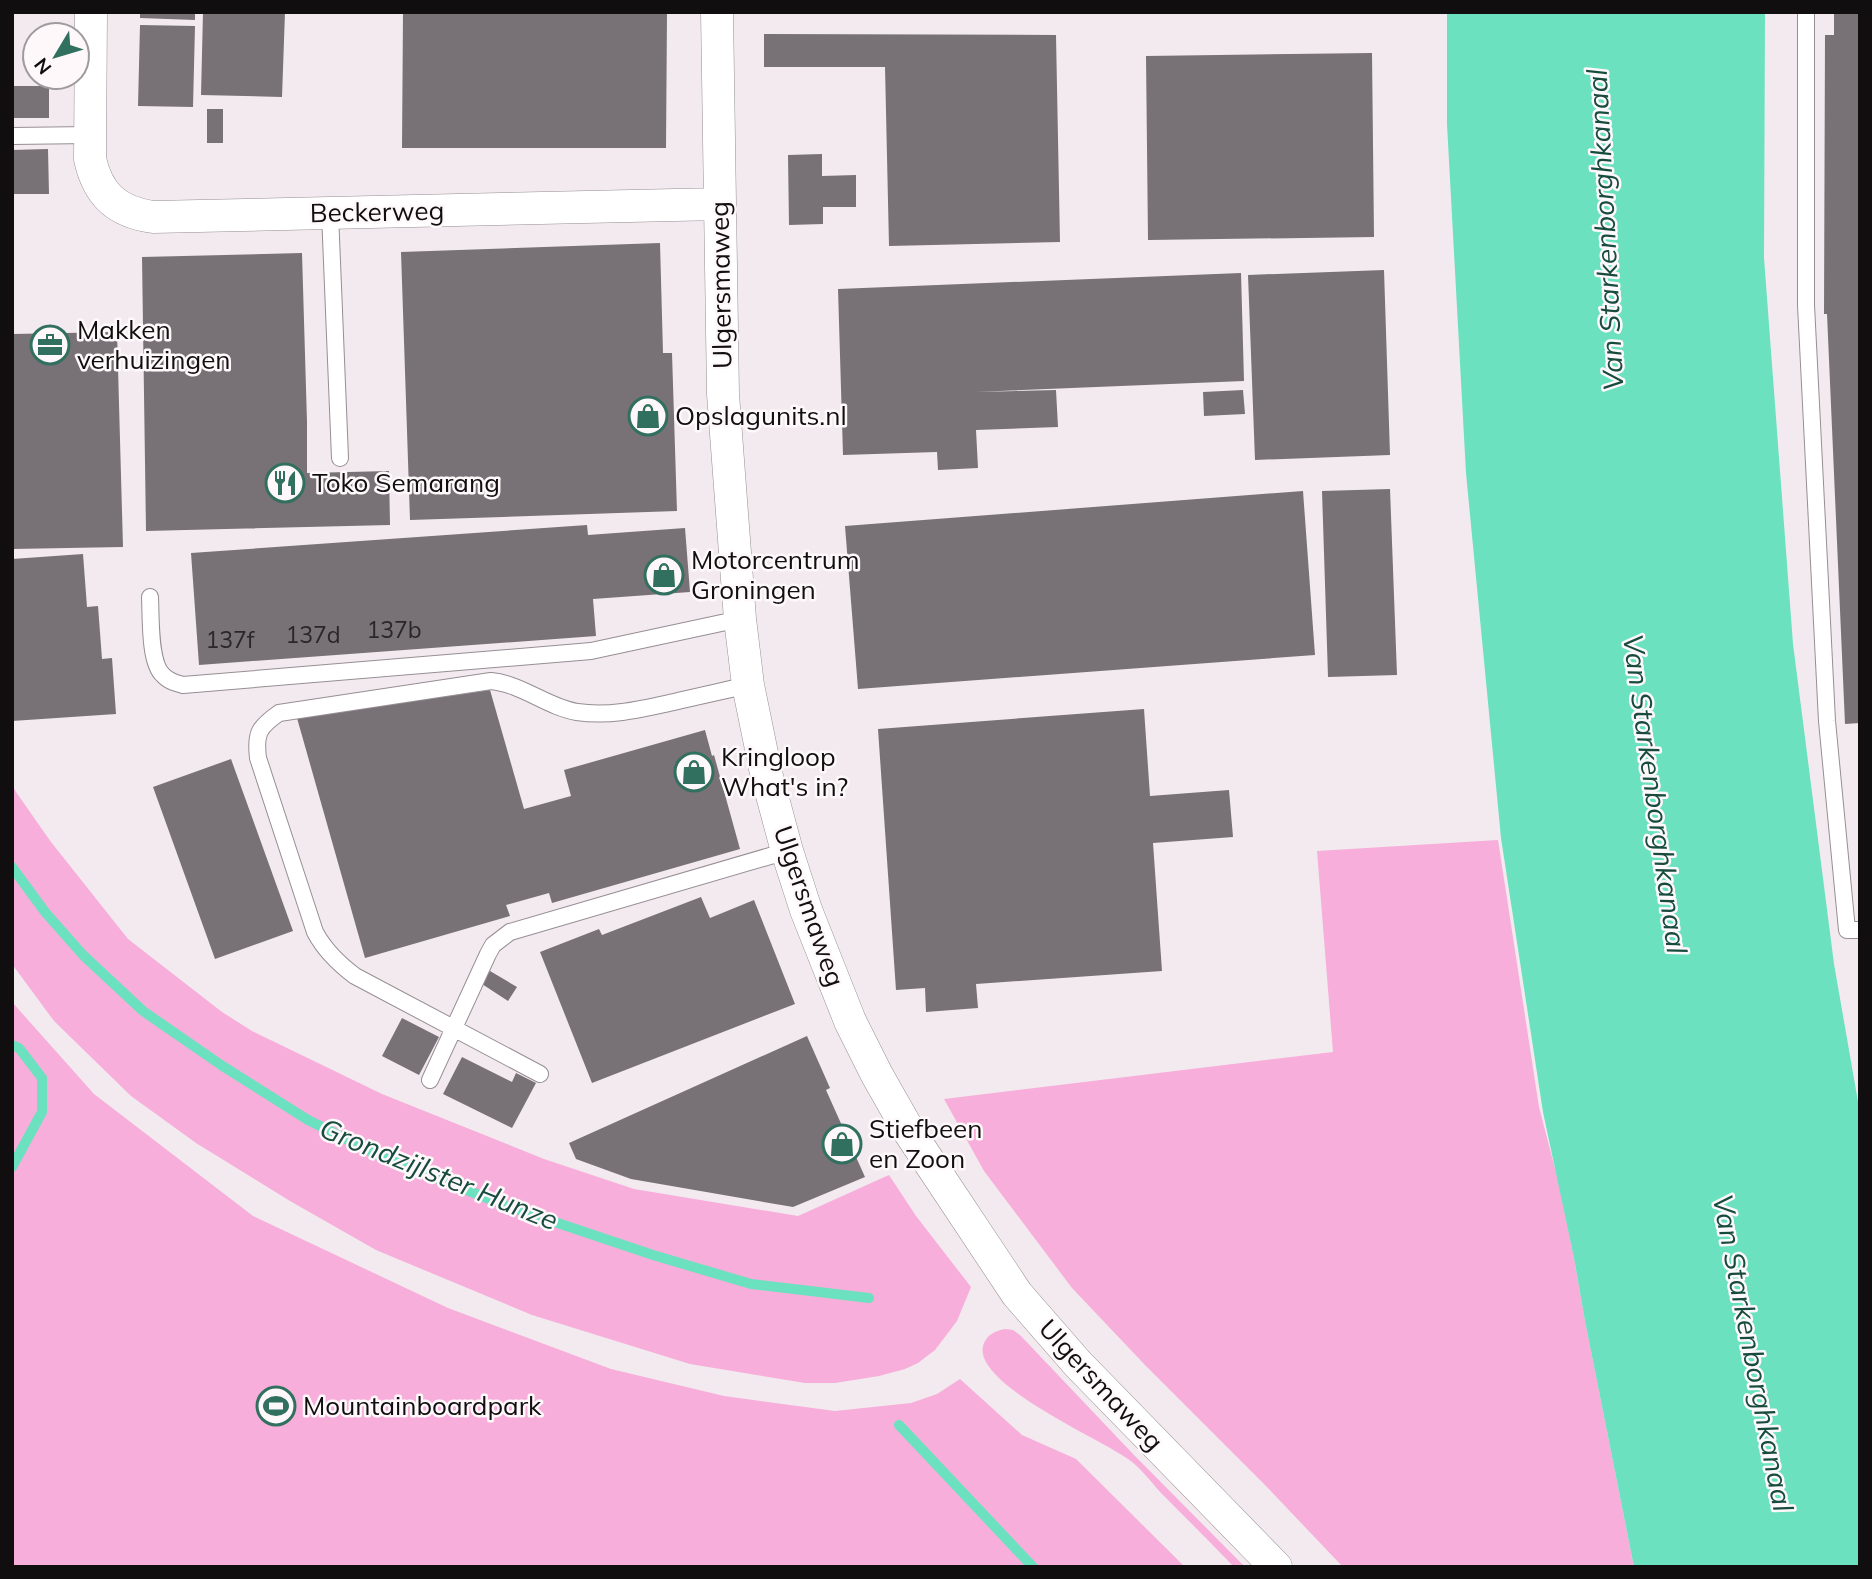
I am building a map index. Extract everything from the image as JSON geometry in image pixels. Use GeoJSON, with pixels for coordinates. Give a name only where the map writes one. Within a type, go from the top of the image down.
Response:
{"type":"FeatureCollection","features":[{"type":"Feature","properties":{"kind":"street","name":"Beckerweg"},"geometry":{"type":"LineString","coordinates":[[90,12],[89,159],[98,186],[107,197],[136,215],[153,217],[719,204]]}},
{"type":"Feature","properties":{"kind":"street","name":"Ulgersmaweg"},"geometry":{"type":"LineString","coordinates":[[717,12],[723,394],[740,619],[748,685],[766,773],[806,910],[850,1021],[877,1075],[910,1133],[1017,1294],[1078,1363],[1276,1567]]}},
{"type":"Feature","properties":{"kind":"lane"},"geometry":{"type":"LineString","coordinates":[[1806,12],[1806,305],[1827,708],[1847,930],[1860,930]]}},
{"type":"Feature","properties":{"kind":"lane"},"geometry":{"type":"LineString","coordinates":[[12,136],[90,135]]}},
{"type":"Feature","properties":{"kind":"lane"},"geometry":{"type":"LineString","coordinates":[[330,213],[340,458]]}},
{"type":"Feature","properties":{"kind":"lane"},"geometry":{"type":"LineString","coordinates":[[150,597],[155,664],[162,675],[183,685],[591,651],[740,619]]}},
{"type":"Feature","properties":{"kind":"lane"},"geometry":{"type":"LineString","coordinates":[[540,1074],[355,976],[323,946],[315,933],[258,758],[256,741],[260,729],[279,713],[491,681],[506,683],[577,712],[604,714],[643,709],[748,685]]}},
{"type":"Feature","properties":{"kind":"lane"},"geometry":{"type":"LineString","coordinates":[[430,1080],[488,954],[493,945],[510,932],[787,851]]}},
{"type":"Feature","properties":{"kind":"shaded area"},"geometry":{"type":"Polygon","coordinates":[[[12,784],[51,842],[128,939],[222,1012],[252,1031],[382,1094],[544,1159],[634,1189],[798,1216],[889,1175],[916,1216],[971,1287],[957,1321],[935,1350],[905,1369],[835,1383],[805,1383],[690,1364],[532,1315],[376,1250],[196,1143],[131,1096],[54,1021],[12,964],[12,784]]]}},
{"type":"Feature","properties":{"kind":"shaded area"},"geometry":{"type":"Polygon","coordinates":[[[1498,840],[1539,1107],[1558,1180],[1634,1567],[1343,1567],[1072,1288],[984,1171],[944,1099],[1333,1052],[1317,851],[1498,840]]]}},
{"type":"Feature","properties":{"kind":"shaded area"},"geometry":{"type":"Polygon","coordinates":[[[12,1002],[94,1094],[253,1216],[448,1308],[611,1369],[724,1396],[835,1411],[911,1403],[937,1394],[960,1379],[1022,1435],[1076,1459],[1185,1567],[12,1567],[12,1002]]]}},
{"type":"Feature","properties":{"kind":"shaded area"},"geometry":{"type":"Polygon","coordinates":[[[1005,1329],[1020,1335],[1245,1567],[1234,1567],[1133,1463],[1015,1392],[996,1375],[984,1358],[984,1343],[992,1333],[1005,1329]]]}},
{"type":"Feature","properties":{"kind":"water","name":"Van Starkenborghkanaal"},"geometry":{"type":"Polygon","coordinates":[[[1447,12],[1765,12],[1764,258],[1793,644],[1834,964],[1860,1113],[1860,1567],[1634,1567],[1543,1112],[1501,838],[1466,473],[1447,124],[1447,12]]]}},
{"type":"Feature","properties":{"kind":"building"},"geometry":{"type":"Polygon","coordinates":[[[140,12],[195,12],[195,20],[140,18],[140,12]]]}},
{"type":"Feature","properties":{"kind":"building"},"geometry":{"type":"Polygon","coordinates":[[[203,12],[285,12],[282,97],[201,95],[203,12]]]}},
{"type":"Feature","properties":{"kind":"building"},"geometry":{"type":"Polygon","coordinates":[[[403,12],[667,12],[666,148],[402,148],[403,12]]]}},
{"type":"Feature","properties":{"kind":"building"},"geometry":{"type":"Polygon","coordinates":[[[1834,14],[1860,14],[1860,723],[1845,724],[1827,314],[1824,314],[1825,35],[1834,35],[1834,14]]]}},
{"type":"Feature","properties":{"kind":"building"},"geometry":{"type":"Polygon","coordinates":[[[140,25],[195,26],[193,107],[138,106],[140,25]]]}},
{"type":"Feature","properties":{"kind":"building"},"geometry":{"type":"Polygon","coordinates":[[[764,34],[1056,35],[1060,242],[889,246],[885,67],[764,67],[764,34]]]}},
{"type":"Feature","properties":{"kind":"building"},"geometry":{"type":"Polygon","coordinates":[[[1372,53],[1374,237],[1148,240],[1146,56],[1372,53]]]}},
{"type":"Feature","properties":{"kind":"building"},"geometry":{"type":"Polygon","coordinates":[[[12,86],[21,86],[21,91],[49,91],[49,118],[12,118],[12,86]]]}},
{"type":"Feature","properties":{"kind":"building"},"geometry":{"type":"Polygon","coordinates":[[[207,109],[223,109],[223,143],[207,143],[207,109]]]}},
{"type":"Feature","properties":{"kind":"building"},"geometry":{"type":"Polygon","coordinates":[[[48,149],[49,194],[12,194],[12,150],[48,149]]]}},
{"type":"Feature","properties":{"kind":"building"},"geometry":{"type":"Polygon","coordinates":[[[822,154],[822,176],[856,175],[856,207],[823,207],[823,224],[789,225],[788,155],[822,154]]]}},
{"type":"Feature","properties":{"kind":"building"},"geometry":{"type":"Polygon","coordinates":[[[660,243],[663,353],[672,353],[677,511],[410,520],[401,252],[660,243]]]}},
{"type":"Feature","properties":{"kind":"building"},"geometry":{"type":"Polygon","coordinates":[[[302,253],[307,473],[389,471],[390,525],[146,531],[142,257],[302,253]]]}},
{"type":"Feature","properties":{"kind":"building"},"geometry":{"type":"Polygon","coordinates":[[[1384,270],[1390,455],[1255,460],[1248,275],[1384,270]]]}},
{"type":"Feature","properties":{"kind":"building"},"geometry":{"type":"Polygon","coordinates":[[[1241,273],[1244,381],[975,392],[1056,390],[1058,427],[976,430],[978,468],[938,470],[937,452],[843,455],[838,289],[1241,273]]]}},
{"type":"Feature","properties":{"kind":"building"},"geometry":{"type":"Polygon","coordinates":[[[117,332],[123,547],[12,549],[12,334],[117,332]]]}},
{"type":"Feature","properties":{"kind":"building"},"geometry":{"type":"Polygon","coordinates":[[[1243,390],[1245,414],[1204,416],[1203,392],[1243,390]]]}},
{"type":"Feature","properties":{"kind":"building"},"geometry":{"type":"Polygon","coordinates":[[[1390,489],[1397,675],[1328,677],[1322,491],[1390,489]]]}},
{"type":"Feature","properties":{"kind":"building"},"geometry":{"type":"Polygon","coordinates":[[[1303,491],[1315,655],[858,689],[845,526],[1303,491]]]}},
{"type":"Feature","properties":{"kind":"building"},"geometry":{"type":"Polygon","coordinates":[[[587,525],[588,535],[685,528],[690,592],[593,599],[596,636],[199,665],[191,553],[587,525]]]}},
{"type":"Feature","properties":{"kind":"building"},"geometry":{"type":"Polygon","coordinates":[[[83,554],[87,607],[98,606],[102,659],[112,658],[116,714],[12,721],[12,559],[83,554]]]}},
{"type":"Feature","properties":{"kind":"building"},"geometry":{"type":"Polygon","coordinates":[[[490,690],[524,809],[571,796],[564,770],[705,730],[740,849],[552,903],[549,893],[506,905],[510,916],[365,958],[297,718],[490,690]]]}},
{"type":"Feature","properties":{"kind":"building"},"geometry":{"type":"Polygon","coordinates":[[[1144,709],[1150,796],[1229,790],[1233,837],[1153,843],[1162,971],[976,984],[978,1008],[926,1012],[925,988],[896,990],[878,729],[1144,709]]]}},
{"type":"Feature","properties":{"kind":"building"},"geometry":{"type":"Polygon","coordinates":[[[231,759],[293,931],[215,959],[153,787],[231,759]]]}},
{"type":"Feature","properties":{"kind":"building"},"geometry":{"type":"Polygon","coordinates":[[[701,897],[710,918],[754,900],[795,1004],[592,1083],[540,952],[599,929],[602,935],[701,897]]]}},
{"type":"Feature","properties":{"kind":"building"},"geometry":{"type":"Polygon","coordinates":[[[490,971],[517,987],[508,1001],[482,984],[490,971]]]}},
{"type":"Feature","properties":{"kind":"building"},"geometry":{"type":"Polygon","coordinates":[[[402,1018],[439,1037],[419,1075],[382,1056],[402,1018]]]}},
{"type":"Feature","properties":{"kind":"building"},"geometry":{"type":"Polygon","coordinates":[[[807,1036],[830,1088],[826,1090],[865,1177],[793,1207],[631,1179],[576,1159],[569,1143],[807,1036]]]}},
{"type":"Feature","properties":{"kind":"building"},"geometry":{"type":"Polygon","coordinates":[[[462,1057],[512,1082],[516,1073],[536,1083],[512,1128],[443,1094],[462,1057]]]}},
{"type":"Feature","properties":{"kind":"waterway","name":"Grondzijlster Hunze"},"geometry":{"type":"LineString","coordinates":[[12,867],[45,912],[83,955],[143,1011],[308,1120],[380,1156],[510,1207],[653,1255],[751,1284],[869,1298]]}},
{"type":"Feature","properties":{"kind":"waterway"},"geometry":{"type":"LineString","coordinates":[[12,1045],[19,1048],[42,1078],[42,1112],[12,1167]]}},
{"type":"Feature","properties":{"kind":"waterway"},"geometry":{"type":"LineString","coordinates":[[899,1425],[1033,1567]]}},
{"type":"Feature","properties":{"kind":"place","name":"Makken verhuizingen"},"geometry":{"type":"Point","coordinates":[50,345]}},
{"type":"Feature","properties":{"kind":"place","name":"Opslagunits.nl"},"geometry":{"type":"Point","coordinates":[648,416]}},
{"type":"Feature","properties":{"kind":"place","name":"Toko Semarang"},"geometry":{"type":"Point","coordinates":[285,483]}},
{"type":"Feature","properties":{"kind":"place","name":"Motorcentrum Groningen"},"geometry":{"type":"Point","coordinates":[664,575]}},
{"type":"Feature","properties":{"kind":"place","name":"Kringloop What's in?"},"geometry":{"type":"Point","coordinates":[694,772]}},
{"type":"Feature","properties":{"kind":"place","name":"Stiefbeen en Zoon"},"geometry":{"type":"Point","coordinates":[842,1144]}},
{"type":"Feature","properties":{"kind":"place","name":"Mountainboardpark"},"geometry":{"type":"Point","coordinates":[276,1406]}}]}
